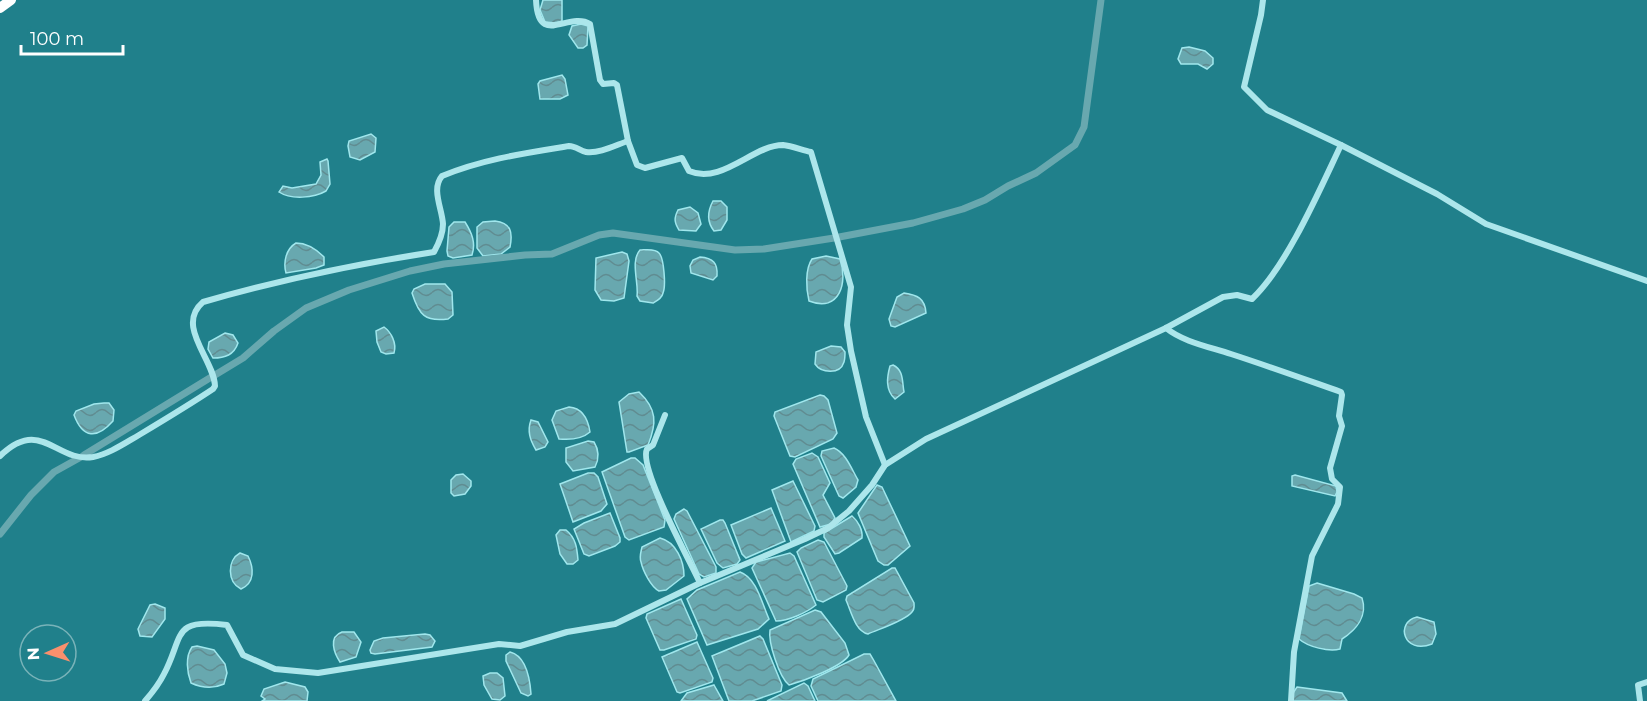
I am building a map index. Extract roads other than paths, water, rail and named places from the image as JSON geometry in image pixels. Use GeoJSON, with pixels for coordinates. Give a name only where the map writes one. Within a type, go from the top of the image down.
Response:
{"type":"FeatureCollection","features":[{"type":"Feature","properties":{"kind":"highway"},"geometry":{"type":"LineString","coordinates":[[0,8],[11,0]]}},
{"type":"Feature","properties":{"kind":"street"},"geometry":{"type":"LineString","coordinates":[[536,0],[538,16],[541,22],[547,25],[582,21],[590,24],[600,80],[603,84],[617,85],[628,141],[637,165],[645,168],[682,158],[689,171],[703,174],[732,167],[759,152],[782,145],[811,153],[851,287],[847,325],[851,351],[866,417],[885,465]]}},
{"type":"Feature","properties":{"kind":"street"},"geometry":{"type":"LineString","coordinates":[[1263,0],[1244,87],[1267,110],[1437,194],[1486,224],[1647,281]]}},
{"type":"Feature","properties":{"kind":"street"},"geometry":{"type":"LineString","coordinates":[[0,456],[9,448],[25,440],[40,440],[74,454],[95,457],[121,445],[213,389],[215,386],[213,374],[195,335],[193,318],[196,308],[203,302],[329,270],[434,252],[440,242],[443,225],[437,187],[442,176],[465,166],[516,154],[569,146],[577,146],[583,152],[592,153],[628,141]]}},
{"type":"Feature","properties":{"kind":"street"},"geometry":{"type":"LineString","coordinates":[[145,701],[165,673],[180,632],[193,624],[227,625],[243,655],[275,669],[318,673],[499,644],[520,646],[567,632],[615,624],[700,583],[805,539],[828,528],[857,503],[885,465],[926,439],[1166,328],[1223,297],[1237,295],[1252,299],[1279,264],[1341,145]]}},
{"type":"Feature","properties":{"kind":"street"},"geometry":{"type":"LineString","coordinates":[[1166,328],[1172,333],[1196,342],[1341,392],[1339,417],[1342,426],[1330,468],[1332,479],[1340,487],[1338,504],[1312,556],[1294,652],[1291,701]]}},
{"type":"Feature","properties":{"kind":"street"},"geometry":{"type":"LineString","coordinates":[[665,415],[653,445],[647,449],[645,456],[658,495],[700,583]]}},
{"type":"Feature","properties":{"kind":"street"},"geometry":{"type":"LineString","coordinates":[[1640,701],[1638,685],[1647,682]]}},
{"type":"Feature","properties":{"kind":"water"},"geometry":{"type":"Polygon","coordinates":[[[543,0],[562,0],[562,21],[545,22],[540,10],[543,0]]]}},
{"type":"Feature","properties":{"kind":"water"},"geometry":{"type":"Polygon","coordinates":[[[581,24],[588,26],[587,45],[578,48],[569,35],[572,26],[581,24]]]}},
{"type":"Feature","properties":{"kind":"water"},"geometry":{"type":"Polygon","coordinates":[[[1189,47],[1205,51],[1213,58],[1213,64],[1207,69],[1198,64],[1181,64],[1178,59],[1182,48],[1189,47]]]}},
{"type":"Feature","properties":{"kind":"water"},"geometry":{"type":"Polygon","coordinates":[[[562,75],[568,95],[560,99],[540,99],[538,84],[540,81],[562,75]]]}},
{"type":"Feature","properties":{"kind":"water"},"geometry":{"type":"Polygon","coordinates":[[[371,134],[376,138],[375,152],[360,160],[350,157],[349,141],[371,134]]]}},
{"type":"Feature","properties":{"kind":"water"},"geometry":{"type":"Polygon","coordinates":[[[327,159],[330,184],[326,191],[302,197],[284,195],[279,192],[283,186],[292,188],[316,184],[321,175],[320,162],[327,159]]]}},
{"type":"Feature","properties":{"kind":"water"},"geometry":{"type":"Polygon","coordinates":[[[713,201],[721,201],[727,207],[727,220],[721,230],[714,231],[709,220],[713,201]]]}},
{"type":"Feature","properties":{"kind":"water"},"geometry":{"type":"Polygon","coordinates":[[[690,207],[698,213],[701,224],[696,231],[679,230],[675,220],[678,210],[690,207]]]}},
{"type":"Feature","properties":{"kind":"water"},"geometry":{"type":"Polygon","coordinates":[[[495,221],[505,224],[510,229],[510,247],[501,254],[483,256],[477,248],[477,227],[483,222],[495,221]]]}},
{"type":"Feature","properties":{"kind":"water"},"geometry":{"type":"Polygon","coordinates":[[[454,222],[465,222],[473,242],[472,255],[453,258],[448,256],[449,227],[454,222]]]}},
{"type":"Feature","properties":{"kind":"water"},"geometry":{"type":"Polygon","coordinates":[[[296,243],[308,245],[318,251],[324,257],[324,265],[286,273],[286,256],[296,243]]]}},
{"type":"Feature","properties":{"kind":"water"},"geometry":{"type":"Polygon","coordinates":[[[640,250],[655,250],[662,260],[664,289],[661,298],[653,303],[640,301],[637,296],[635,266],[640,250]]]}},
{"type":"Feature","properties":{"kind":"water"},"geometry":{"type":"Polygon","coordinates":[[[622,252],[627,254],[629,261],[624,298],[614,301],[601,300],[595,290],[596,258],[622,252]]]}},
{"type":"Feature","properties":{"kind":"water"},"geometry":{"type":"Polygon","coordinates":[[[826,256],[840,259],[842,286],[835,299],[820,304],[809,301],[808,268],[812,259],[826,256]]]}},
{"type":"Feature","properties":{"kind":"water"},"geometry":{"type":"Polygon","coordinates":[[[700,257],[711,260],[717,268],[717,276],[713,280],[691,273],[690,266],[693,260],[700,257]]]}},
{"type":"Feature","properties":{"kind":"water"},"geometry":{"type":"Polygon","coordinates":[[[425,284],[445,284],[452,292],[453,315],[448,319],[428,318],[420,312],[412,293],[414,289],[425,284]]]}},
{"type":"Feature","properties":{"kind":"water"},"geometry":{"type":"Polygon","coordinates":[[[904,293],[919,298],[924,304],[926,313],[895,327],[891,326],[889,319],[897,297],[904,293]]]}},
{"type":"Feature","properties":{"kind":"water"},"geometry":{"type":"Polygon","coordinates":[[[384,327],[393,338],[394,353],[381,352],[377,342],[376,331],[384,327]]]}},
{"type":"Feature","properties":{"kind":"water"},"geometry":{"type":"Polygon","coordinates":[[[225,333],[233,335],[238,343],[228,355],[213,358],[208,349],[209,342],[225,333]]]}},
{"type":"Feature","properties":{"kind":"water"},"geometry":{"type":"Polygon","coordinates":[[[831,346],[841,347],[845,352],[844,361],[839,369],[826,371],[815,364],[816,352],[831,346]]]}},
{"type":"Feature","properties":{"kind":"water"},"geometry":{"type":"Polygon","coordinates":[[[893,365],[901,373],[904,392],[895,399],[888,383],[890,366],[893,365]]]}},
{"type":"Feature","properties":{"kind":"water"},"geometry":{"type":"Polygon","coordinates":[[[639,392],[652,410],[653,430],[648,445],[627,452],[619,402],[629,394],[639,392]]]}},
{"type":"Feature","properties":{"kind":"water"},"geometry":{"type":"Polygon","coordinates":[[[820,395],[828,400],[837,433],[833,439],[795,457],[790,456],[774,416],[775,412],[820,395]]]}},
{"type":"Feature","properties":{"kind":"water"},"geometry":{"type":"Polygon","coordinates":[[[109,403],[114,410],[113,421],[107,427],[91,434],[82,429],[74,415],[76,411],[94,404],[109,403]]]}},
{"type":"Feature","properties":{"kind":"water"},"geometry":{"type":"Polygon","coordinates":[[[569,407],[584,415],[590,432],[576,438],[559,439],[552,420],[556,411],[569,407]]]}},
{"type":"Feature","properties":{"kind":"water"},"geometry":{"type":"Polygon","coordinates":[[[531,420],[538,422],[548,442],[545,447],[536,450],[530,435],[531,420]]]}},
{"type":"Feature","properties":{"kind":"water"},"geometry":{"type":"Polygon","coordinates":[[[588,441],[594,442],[597,448],[598,458],[595,467],[573,471],[566,462],[566,448],[588,441]]]}},
{"type":"Feature","properties":{"kind":"water"},"geometry":{"type":"Polygon","coordinates":[[[834,448],[845,458],[858,480],[856,487],[843,498],[839,496],[821,456],[822,451],[834,448]]]}},
{"type":"Feature","properties":{"kind":"water"},"geometry":{"type":"Polygon","coordinates":[[[812,453],[818,457],[830,483],[823,495],[835,518],[831,524],[820,527],[793,464],[796,459],[812,453]]]}},
{"type":"Feature","properties":{"kind":"water"},"geometry":{"type":"Polygon","coordinates":[[[635,458],[643,465],[665,520],[664,527],[629,540],[625,537],[602,472],[635,458]]]}},
{"type":"Feature","properties":{"kind":"water"},"geometry":{"type":"Polygon","coordinates":[[[588,473],[594,473],[598,477],[607,504],[601,511],[573,522],[560,484],[588,473]]]}},
{"type":"Feature","properties":{"kind":"water"},"geometry":{"type":"Polygon","coordinates":[[[463,474],[471,481],[471,486],[465,494],[454,496],[451,493],[451,480],[456,475],[463,474]]]}},
{"type":"Feature","properties":{"kind":"water"},"geometry":{"type":"Polygon","coordinates":[[[1292,476],[1336,486],[1337,492],[1335,496],[1292,486],[1292,476]]]}},
{"type":"Feature","properties":{"kind":"water"},"geometry":{"type":"Polygon","coordinates":[[[793,481],[815,526],[814,531],[791,542],[772,490],[793,481]]]}},
{"type":"Feature","properties":{"kind":"water"},"geometry":{"type":"Polygon","coordinates":[[[877,485],[882,487],[910,546],[888,565],[878,561],[858,513],[877,485]]]}},
{"type":"Feature","properties":{"kind":"water"},"geometry":{"type":"Polygon","coordinates":[[[771,508],[785,541],[746,558],[742,554],[731,525],[771,508]]]}},
{"type":"Feature","properties":{"kind":"water"},"geometry":{"type":"Polygon","coordinates":[[[684,509],[716,567],[716,573],[704,577],[699,574],[674,519],[676,514],[684,509]]]}},
{"type":"Feature","properties":{"kind":"water"},"geometry":{"type":"Polygon","coordinates":[[[610,513],[620,542],[589,556],[584,554],[574,529],[610,513]]]}},
{"type":"Feature","properties":{"kind":"water"},"geometry":{"type":"Polygon","coordinates":[[[852,516],[860,526],[862,538],[835,554],[824,537],[824,533],[852,516]]]}},
{"type":"Feature","properties":{"kind":"water"},"geometry":{"type":"Polygon","coordinates":[[[720,520],[725,523],[740,560],[737,564],[723,568],[717,563],[701,529],[720,520]]]}},
{"type":"Feature","properties":{"kind":"water"},"geometry":{"type":"Polygon","coordinates":[[[560,530],[566,530],[572,536],[578,560],[573,564],[567,564],[560,554],[556,535],[560,530]]]}},
{"type":"Feature","properties":{"kind":"water"},"geometry":{"type":"Polygon","coordinates":[[[660,538],[675,548],[684,576],[666,590],[659,591],[648,578],[640,556],[642,547],[660,538]]]}},
{"type":"Feature","properties":{"kind":"water"},"geometry":{"type":"Polygon","coordinates":[[[818,540],[824,542],[847,586],[846,590],[823,602],[817,600],[797,552],[818,540]]]}},
{"type":"Feature","properties":{"kind":"water"},"geometry":{"type":"Polygon","coordinates":[[[240,553],[248,556],[252,570],[249,583],[241,589],[236,586],[230,571],[233,561],[240,553]]]}},
{"type":"Feature","properties":{"kind":"water"},"geometry":{"type":"Polygon","coordinates":[[[790,553],[794,556],[816,605],[797,616],[776,621],[752,568],[756,562],[790,553]]]}},
{"type":"Feature","properties":{"kind":"water"},"geometry":{"type":"Polygon","coordinates":[[[895,568],[914,603],[914,609],[904,619],[868,634],[857,625],[846,600],[847,596],[895,568]]]}},
{"type":"Feature","properties":{"kind":"water"},"geometry":{"type":"Polygon","coordinates":[[[740,572],[746,575],[755,586],[769,619],[758,629],[707,645],[687,599],[697,590],[740,572]]]}},
{"type":"Feature","properties":{"kind":"water"},"geometry":{"type":"Polygon","coordinates":[[[1317,583],[1362,598],[1363,611],[1360,622],[1342,639],[1340,649],[1319,648],[1299,639],[1309,586],[1317,583]]]}},
{"type":"Feature","properties":{"kind":"water"},"geometry":{"type":"Polygon","coordinates":[[[681,599],[697,635],[696,639],[660,650],[646,618],[647,614],[681,599]]]}},
{"type":"Feature","properties":{"kind":"water"},"geometry":{"type":"Polygon","coordinates":[[[155,604],[165,608],[165,619],[152,637],[140,636],[138,629],[150,605],[155,604]]]}},
{"type":"Feature","properties":{"kind":"water"},"geometry":{"type":"Polygon","coordinates":[[[815,610],[821,612],[845,643],[849,655],[831,669],[789,685],[775,659],[770,630],[815,610]]]}},
{"type":"Feature","properties":{"kind":"water"},"geometry":{"type":"Polygon","coordinates":[[[1417,617],[1434,622],[1436,634],[1432,644],[1414,645],[1405,636],[1406,625],[1417,617]]]}},
{"type":"Feature","properties":{"kind":"water"},"geometry":{"type":"Polygon","coordinates":[[[342,632],[354,632],[361,642],[356,657],[340,662],[334,650],[334,641],[342,632]]]}},
{"type":"Feature","properties":{"kind":"water"},"geometry":{"type":"Polygon","coordinates":[[[430,635],[435,641],[432,647],[375,654],[370,650],[374,641],[383,638],[430,635]]]}},
{"type":"Feature","properties":{"kind":"water"},"geometry":{"type":"Polygon","coordinates":[[[760,636],[782,685],[781,691],[752,701],[729,701],[712,656],[760,636]]]}},
{"type":"Feature","properties":{"kind":"water"},"geometry":{"type":"Polygon","coordinates":[[[697,642],[713,678],[712,682],[677,692],[662,657],[697,642]]]}},
{"type":"Feature","properties":{"kind":"water"},"geometry":{"type":"Polygon","coordinates":[[[192,647],[214,650],[225,664],[227,673],[224,684],[208,687],[191,683],[188,660],[192,647]]]}},
{"type":"Feature","properties":{"kind":"water"},"geometry":{"type":"Polygon","coordinates":[[[510,652],[520,658],[526,669],[531,694],[528,696],[521,693],[506,661],[506,655],[510,652]]]}},
{"type":"Feature","properties":{"kind":"water"},"geometry":{"type":"Polygon","coordinates":[[[864,654],[870,654],[896,701],[818,701],[811,686],[813,679],[864,654]]]}},
{"type":"Feature","properties":{"kind":"water"},"geometry":{"type":"Polygon","coordinates":[[[497,673],[503,678],[505,696],[500,700],[492,699],[484,685],[483,676],[497,673]]]}},
{"type":"Feature","properties":{"kind":"water"},"geometry":{"type":"Polygon","coordinates":[[[285,682],[305,687],[308,692],[307,701],[262,701],[265,699],[261,696],[264,689],[285,682]]]}},
{"type":"Feature","properties":{"kind":"water"},"geometry":{"type":"Polygon","coordinates":[[[804,683],[808,686],[815,701],[767,701],[804,683]]]}},
{"type":"Feature","properties":{"kind":"water"},"geometry":{"type":"Polygon","coordinates":[[[714,685],[723,701],[681,701],[687,693],[714,685]]]}},
{"type":"Feature","properties":{"kind":"water"},"geometry":{"type":"Polygon","coordinates":[[[1297,687],[1342,693],[1347,701],[1293,701],[1293,693],[1297,687]]]}},
{"type":"Feature","properties":{"kind":"waterway"},"geometry":{"type":"LineString","coordinates":[[215,375],[243,358],[274,331],[306,308],[349,290],[410,271],[444,264],[552,254],[599,235],[613,233],[735,250],[764,249],[913,223],[963,209],[985,200],[1036,173],[1075,145],[1084,127],[1101,0]]}},
{"type":"Feature","properties":{"kind":"waterway"},"geometry":{"type":"LineString","coordinates":[[84,455],[213,376]]}},
{"type":"Feature","properties":{"kind":"waterway"},"geometry":{"type":"LineString","coordinates":[[0,534],[31,495],[54,472],[81,457]]}}]}
